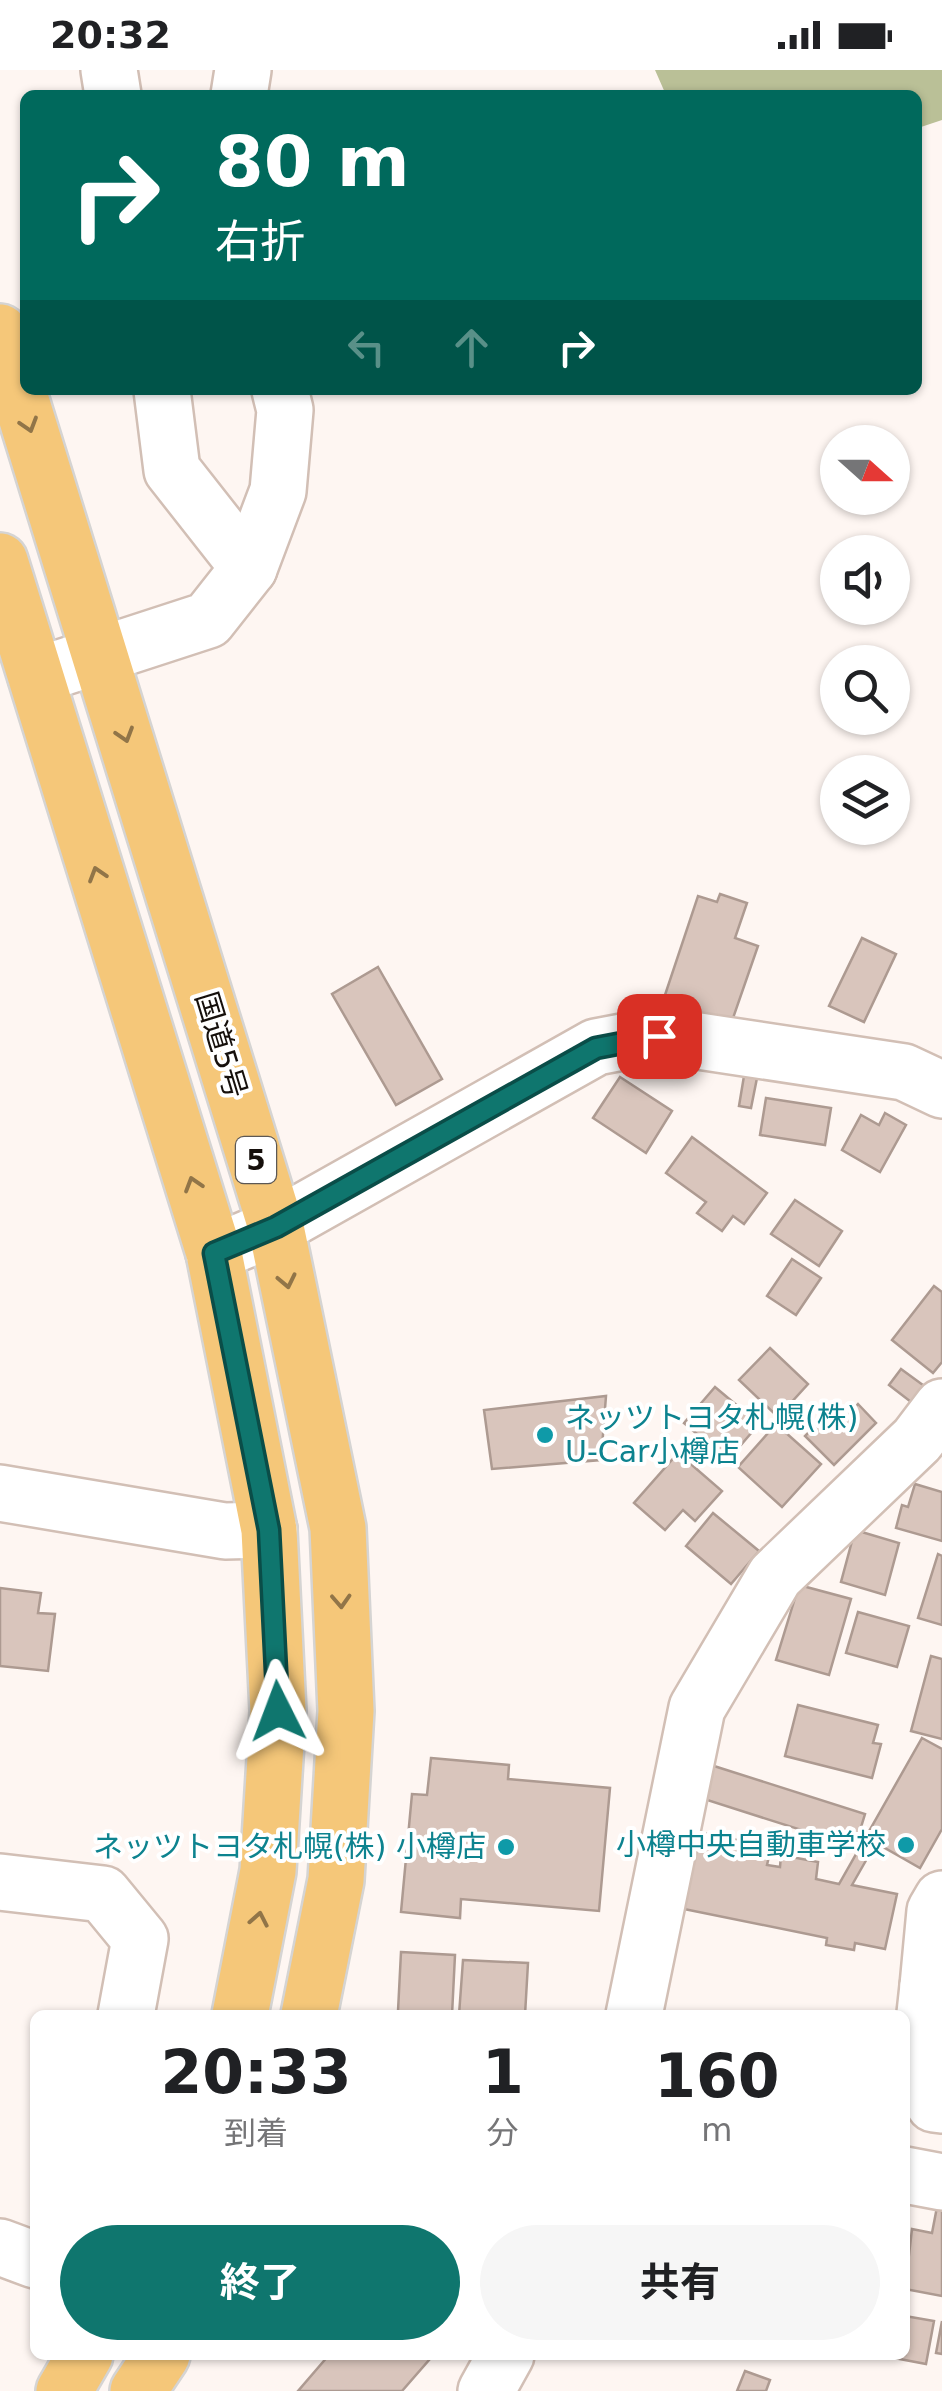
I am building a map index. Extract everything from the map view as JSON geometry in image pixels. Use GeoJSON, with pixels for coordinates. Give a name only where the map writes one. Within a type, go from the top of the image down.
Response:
{"type":"FeatureCollection","features":[{"type":"Feature","properties":{"kind":"highway","name":"国道5号"},"geometry":{"type":"LineString","coordinates":[[0,332],[276,1227],[338,1528],[346,1711],[336,1880],[310,2010]]}},
{"type":"Feature","properties":{"kind":"highway","name":"5"},"geometry":{"type":"LineString","coordinates":[[0,562],[214,1253],[269,1530],[277,1728],[268,1871],[241,2010]]}},
{"type":"Feature","properties":{"kind":"highway"},"geometry":{"type":"LineString","coordinates":[[64,2391],[82,2360]]}},
{"type":"Feature","properties":{"kind":"highway"},"geometry":{"type":"LineString","coordinates":[[138,2391],[159,2360]]}},
{"type":"Feature","properties":{"kind":"street"},"geometry":{"type":"LineString","coordinates":[[163,395],[172,470],[248,568]]}},
{"type":"Feature","properties":{"kind":"street"},"geometry":{"type":"LineString","coordinates":[[36,676],[208,620],[248,568],[278,492],[285,410],[281,395]]}},
{"type":"Feature","properties":{"kind":"street"},"geometry":{"type":"LineString","coordinates":[[214,1253],[276,1227],[596,1048],[659,1036],[904,1072],[942,1090]]}},
{"type":"Feature","properties":{"kind":"street"},"geometry":{"type":"LineString","coordinates":[[635,2010],[697,1708],[775,1576],[917,1440],[942,1406]]}},
{"type":"Feature","properties":{"kind":"street"},"geometry":{"type":"LineString","coordinates":[[0,1493],[224,1532],[269,1530]]}},
{"type":"Feature","properties":{"kind":"street"},"geometry":{"type":"LineString","coordinates":[[0,1882],[103,1894],[140,1938],[127,2010]]}},
{"type":"Feature","properties":{"kind":"street"},"geometry":{"type":"LineString","coordinates":[[927,2103],[918,2077],[922,1995],[935,1911],[942,1899]]}},
{"type":"Feature","properties":{"kind":"street"},"geometry":{"type":"LineString","coordinates":[[910,2175],[942,2182]]}},
{"type":"Feature","properties":{"kind":"street"},"geometry":{"type":"LineString","coordinates":[[0,2247],[30,2258]]}},
{"type":"Feature","properties":{"kind":"street"},"geometry":{"type":"LineString","coordinates":[[486,2391],[503,2360]]}},
{"type":"Feature","properties":{"kind":"green space"},"geometry":{"type":"Polygon","coordinates":[[[655,70],[942,70],[942,120],[922,127],[922,90],[664,90],[655,70]]]}},
{"type":"Feature","properties":{"kind":"building"},"geometry":{"type":"Polygon","coordinates":[[[720,894],[747,903],[735,938],[758,946],[732,1021],[659,1013],[698,896],[717,902],[720,894]]]}},
{"type":"Feature","properties":{"kind":"building"},"geometry":{"type":"Polygon","coordinates":[[[862,938],[896,954],[864,1022],[829,1006],[862,938]]]}},
{"type":"Feature","properties":{"kind":"building"},"geometry":{"type":"Polygon","coordinates":[[[378,967],[442,1079],[396,1105],[332,994],[378,967]]]}},
{"type":"Feature","properties":{"kind":"building"},"geometry":{"type":"Polygon","coordinates":[[[744,1076],[757,1078],[751,1108],[739,1106],[744,1076]]]}},
{"type":"Feature","properties":{"kind":"building"},"geometry":{"type":"Polygon","coordinates":[[[620,1077],[672,1111],[646,1153],[593,1118],[620,1077]]]}},
{"type":"Feature","properties":{"kind":"building"},"geometry":{"type":"Polygon","coordinates":[[[766,1098],[831,1108],[825,1145],[760,1135],[766,1098]]]}},
{"type":"Feature","properties":{"kind":"building"},"geometry":{"type":"Polygon","coordinates":[[[885,1113],[906,1125],[880,1172],[842,1150],[861,1115],[879,1125],[885,1113]]]}},
{"type":"Feature","properties":{"kind":"building"},"geometry":{"type":"Polygon","coordinates":[[[692,1137],[767,1193],[744,1224],[733,1216],[722,1231],[697,1213],[706,1202],[666,1173],[692,1137]]]}},
{"type":"Feature","properties":{"kind":"building"},"geometry":{"type":"Polygon","coordinates":[[[795,1200],[842,1231],[819,1266],[771,1234],[795,1200]]]}},
{"type":"Feature","properties":{"kind":"building"},"geometry":{"type":"Polygon","coordinates":[[[792,1259],[821,1278],[796,1315],[767,1296],[792,1259]]]}},
{"type":"Feature","properties":{"kind":"building"},"geometry":{"type":"Polygon","coordinates":[[[934,1286],[942,1292],[942,1362],[933,1373],[892,1340],[934,1286]]]}},
{"type":"Feature","properties":{"kind":"building"},"geometry":{"type":"Polygon","coordinates":[[[770,1348],[808,1384],[778,1417],[739,1380],[770,1348]]]}},
{"type":"Feature","properties":{"kind":"building"},"geometry":{"type":"Polygon","coordinates":[[[901,1369],[927,1388],[915,1405],[889,1385],[901,1369]]]}},
{"type":"Feature","properties":{"kind":"building"},"geometry":{"type":"Polygon","coordinates":[[[715,1387],[759,1424],[728,1460],[684,1423],[715,1387]]]}},
{"type":"Feature","properties":{"kind":"building","name":"ネッツトヨタ札幌(株) U-Car小樽店"},"geometry":{"type":"Polygon","coordinates":[[[606,1396],[601,1460],[492,1469],[484,1410],[606,1396]]]}},
{"type":"Feature","properties":{"kind":"building"},"geometry":{"type":"Polygon","coordinates":[[[858,1404],[876,1423],[834,1465],[805,1436],[835,1406],[846,1417],[858,1404]]]}},
{"type":"Feature","properties":{"kind":"building"},"geometry":{"type":"Polygon","coordinates":[[[776,1424],[821,1464],[782,1507],[738,1467],[776,1424]]]}},
{"type":"Feature","properties":{"kind":"building"},"geometry":{"type":"Polygon","coordinates":[[[678,1453],[722,1491],[695,1521],[683,1510],[665,1530],[634,1503],[678,1453]]]}},
{"type":"Feature","properties":{"kind":"building"},"geometry":{"type":"Polygon","coordinates":[[[915,1484],[942,1492],[942,1541],[896,1528],[902,1505],[908,1507],[915,1484]]]}},
{"type":"Feature","properties":{"kind":"building"},"geometry":{"type":"Polygon","coordinates":[[[713,1513],[759,1551],[731,1584],[686,1546],[713,1513]]]}},
{"type":"Feature","properties":{"kind":"building"},"geometry":{"type":"Polygon","coordinates":[[[855,1530],[899,1543],[885,1595],[841,1582],[855,1530]]]}},
{"type":"Feature","properties":{"kind":"building"},"geometry":{"type":"Polygon","coordinates":[[[938,1554],[942,1556],[942,1625],[918,1618],[938,1554]]]}},
{"type":"Feature","properties":{"kind":"building"},"geometry":{"type":"Polygon","coordinates":[[[799,1585],[851,1599],[829,1675],[776,1660],[799,1585]]]}},
{"type":"Feature","properties":{"kind":"building"},"geometry":{"type":"Polygon","coordinates":[[[0,1588],[41,1593],[38,1613],[55,1614],[48,1671],[0,1666],[0,1588]]]}},
{"type":"Feature","properties":{"kind":"building"},"geometry":{"type":"Polygon","coordinates":[[[858,1612],[909,1626],[897,1667],[846,1653],[858,1612]]]}},
{"type":"Feature","properties":{"kind":"building"},"geometry":{"type":"Polygon","coordinates":[[[931,1656],[942,1659],[942,1739],[911,1731],[931,1656]]]}},
{"type":"Feature","properties":{"kind":"building"},"geometry":{"type":"Polygon","coordinates":[[[798,1705],[878,1725],[873,1743],[881,1744],[872,1778],[785,1756],[798,1705]]]}},
{"type":"Feature","properties":{"kind":"building","name":"小樽中央自動車学校"},"geometry":{"type":"Polygon","coordinates":[[[922,1738],[942,1749],[942,1829],[920,1868],[876,1843],[852,1885],[897,1894],[885,1949],[855,1943],[854,1950],[826,1945],[827,1938],[684,1909],[699,1832],[742,1841],[741,1847],[770,1852],[767,1865],[780,1867],[781,1855],[818,1862],[816,1879],[839,1884],[922,1738]]]}},
{"type":"Feature","properties":{"kind":"building","name":"ネッツトヨタ札幌(株) 小樽店"},"geometry":{"type":"Polygon","coordinates":[[[431,1758],[509,1765],[508,1779],[610,1788],[599,1911],[461,1899],[460,1918],[401,1912],[412,1794],[427,1795],[431,1758]]]}},
{"type":"Feature","properties":{"kind":"building"},"geometry":{"type":"Polygon","coordinates":[[[714,1766],[865,1814],[855,1847],[704,1799],[714,1766]]]}},
{"type":"Feature","properties":{"kind":"building"},"geometry":{"type":"Polygon","coordinates":[[[401,1952],[455,1955],[452,2010],[398,2010],[401,1952]]]}},
{"type":"Feature","properties":{"kind":"building"},"geometry":{"type":"Polygon","coordinates":[[[463,1960],[528,1963],[525,2010],[459,2010],[463,1960]]]}},
{"type":"Feature","properties":{"kind":"building"},"geometry":{"type":"Polygon","coordinates":[[[937,2207],[942,2208],[942,2296],[910,2290],[912,2229],[932,2233],[937,2207]]]}},
{"type":"Feature","properties":{"kind":"building"},"geometry":{"type":"Polygon","coordinates":[[[910,2317],[934,2321],[926,2364],[905,2360],[910,2360],[910,2317]]]}},
{"type":"Feature","properties":{"kind":"building"},"geometry":{"type":"Polygon","coordinates":[[[942,2321],[942,2354],[936,2353],[942,2321]]]}},
{"type":"Feature","properties":{"kind":"building"},"geometry":{"type":"Polygon","coordinates":[[[325,2360],[429,2360],[402,2391],[298,2391],[325,2360]]]}},
{"type":"Feature","properties":{"kind":"building"},"geometry":{"type":"Polygon","coordinates":[[[745,2371],[770,2380],[766,2391],[737,2391],[745,2371]]]}},
{"type":"Feature","properties":{"kind":"place","name":"ネッツトヨタ札幌(株) U-Car小樽店"},"geometry":{"type":"Point","coordinates":[545,1435]}},
{"type":"Feature","properties":{"kind":"place","name":"小樽中央自動車学校"},"geometry":{"type":"Point","coordinates":[906,1845]}},
{"type":"Feature","properties":{"kind":"place","name":"ネッツトヨタ札幌(株) 小樽店"},"geometry":{"type":"Point","coordinates":[506,1847]}},
{"type":"Feature","properties":{"kind":"route"},"geometry":{"type":"LineString","coordinates":[[278,1711],[269,1530],[214,1253],[276,1227],[596,1048],[659,1036]]}}]}
